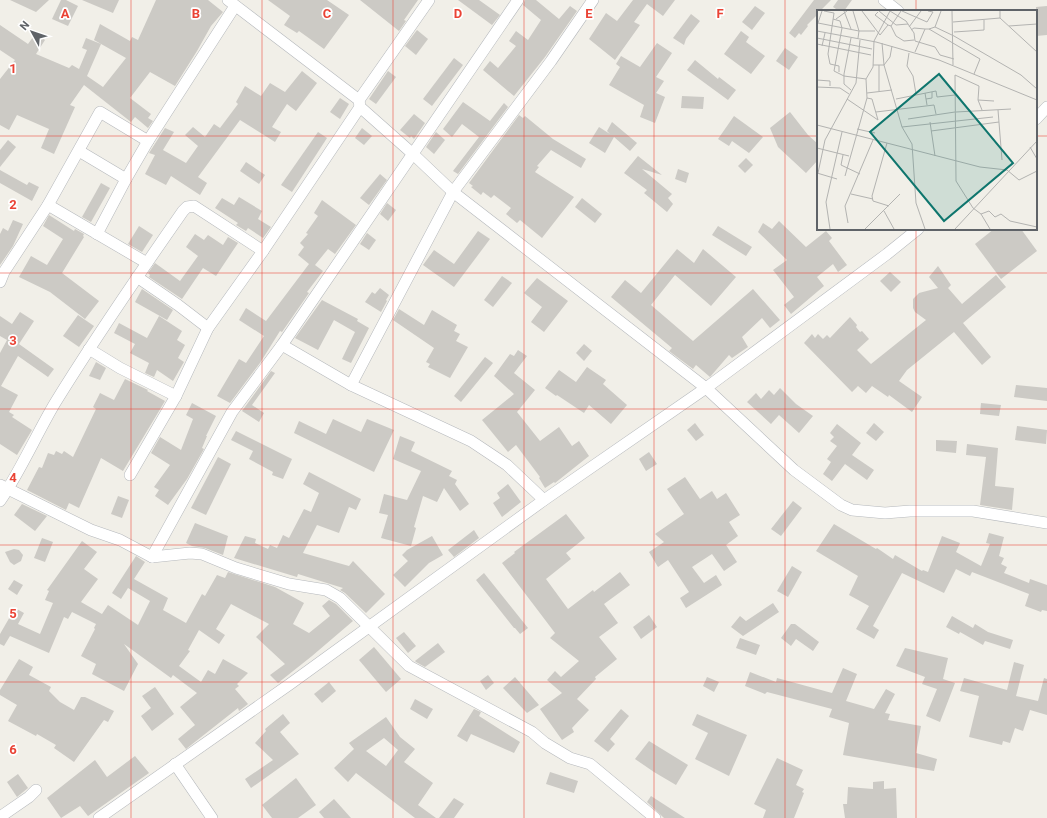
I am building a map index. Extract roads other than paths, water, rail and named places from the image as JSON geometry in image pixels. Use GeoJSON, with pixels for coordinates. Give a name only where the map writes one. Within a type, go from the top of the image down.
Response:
{"type":"FeatureCollection","features":[{"type":"Feature","properties":{"kind":"street"},"geometry":{"type":"LineString","coordinates":[[130,475],[176,396],[208,328],[263,251],[429,0]]}},
{"type":"Feature","properties":{"kind":"street"},"geometry":{"type":"LineString","coordinates":[[152,557],[232,412],[282,345],[518,0]]}},
{"type":"Feature","properties":{"kind":"street"},"geometry":{"type":"LineString","coordinates":[[351,385],[453,192],[552,61],[593,0]]}},
{"type":"Feature","properties":{"kind":"street"},"geometry":{"type":"LineString","coordinates":[[884,0],[897,10]]}},
{"type":"Feature","properties":{"kind":"street"},"geometry":{"type":"LineString","coordinates":[[97,234],[148,141],[232,3],[359,104],[453,192],[706,388],[794,470],[830,498],[852,510],[885,513],[910,511],[973,512],[1047,523]]}},
{"type":"Feature","properties":{"kind":"street"},"geometry":{"type":"LineString","coordinates":[[1037,118],[1047,107]]}},
{"type":"Feature","properties":{"kind":"street"},"geometry":{"type":"LineString","coordinates":[[1,275],[48,205],[100,112],[148,141]]}},
{"type":"Feature","properties":{"kind":"street"},"geometry":{"type":"LineString","coordinates":[[78,151],[126,179]]}},
{"type":"Feature","properties":{"kind":"street"},"geometry":{"type":"LineString","coordinates":[[48,205],[147,263]]}},
{"type":"Feature","properties":{"kind":"street"},"geometry":{"type":"LineString","coordinates":[[0,501],[4,487],[89,349],[137,277],[187,207],[194,206],[263,251]]}},
{"type":"Feature","properties":{"kind":"street"},"geometry":{"type":"LineString","coordinates":[[99,818],[369,627],[544,500],[706,388],[887,254],[917,230]]}},
{"type":"Feature","properties":{"kind":"street"},"geometry":{"type":"LineString","coordinates":[[137,277],[208,328]]}},
{"type":"Feature","properties":{"kind":"street"},"geometry":{"type":"LineString","coordinates":[[282,345],[351,385],[471,441],[507,465],[544,500]]}},
{"type":"Feature","properties":{"kind":"street"},"geometry":{"type":"LineString","coordinates":[[89,349],[120,368],[176,396]]}},
{"type":"Feature","properties":{"kind":"street"},"geometry":{"type":"LineString","coordinates":[[4,487],[91,530],[120,540],[152,557],[190,553],[202,554],[236,568],[289,584],[326,590],[340,598],[409,666],[532,732],[545,743],[570,758],[590,764],[655,818]]}},
{"type":"Feature","properties":{"kind":"street"},"geometry":{"type":"LineString","coordinates":[[175,764],[212,818]]}},
{"type":"Feature","properties":{"kind":"street"},"geometry":{"type":"LineString","coordinates":[[0,817],[29,797],[36,790]]}}]}
